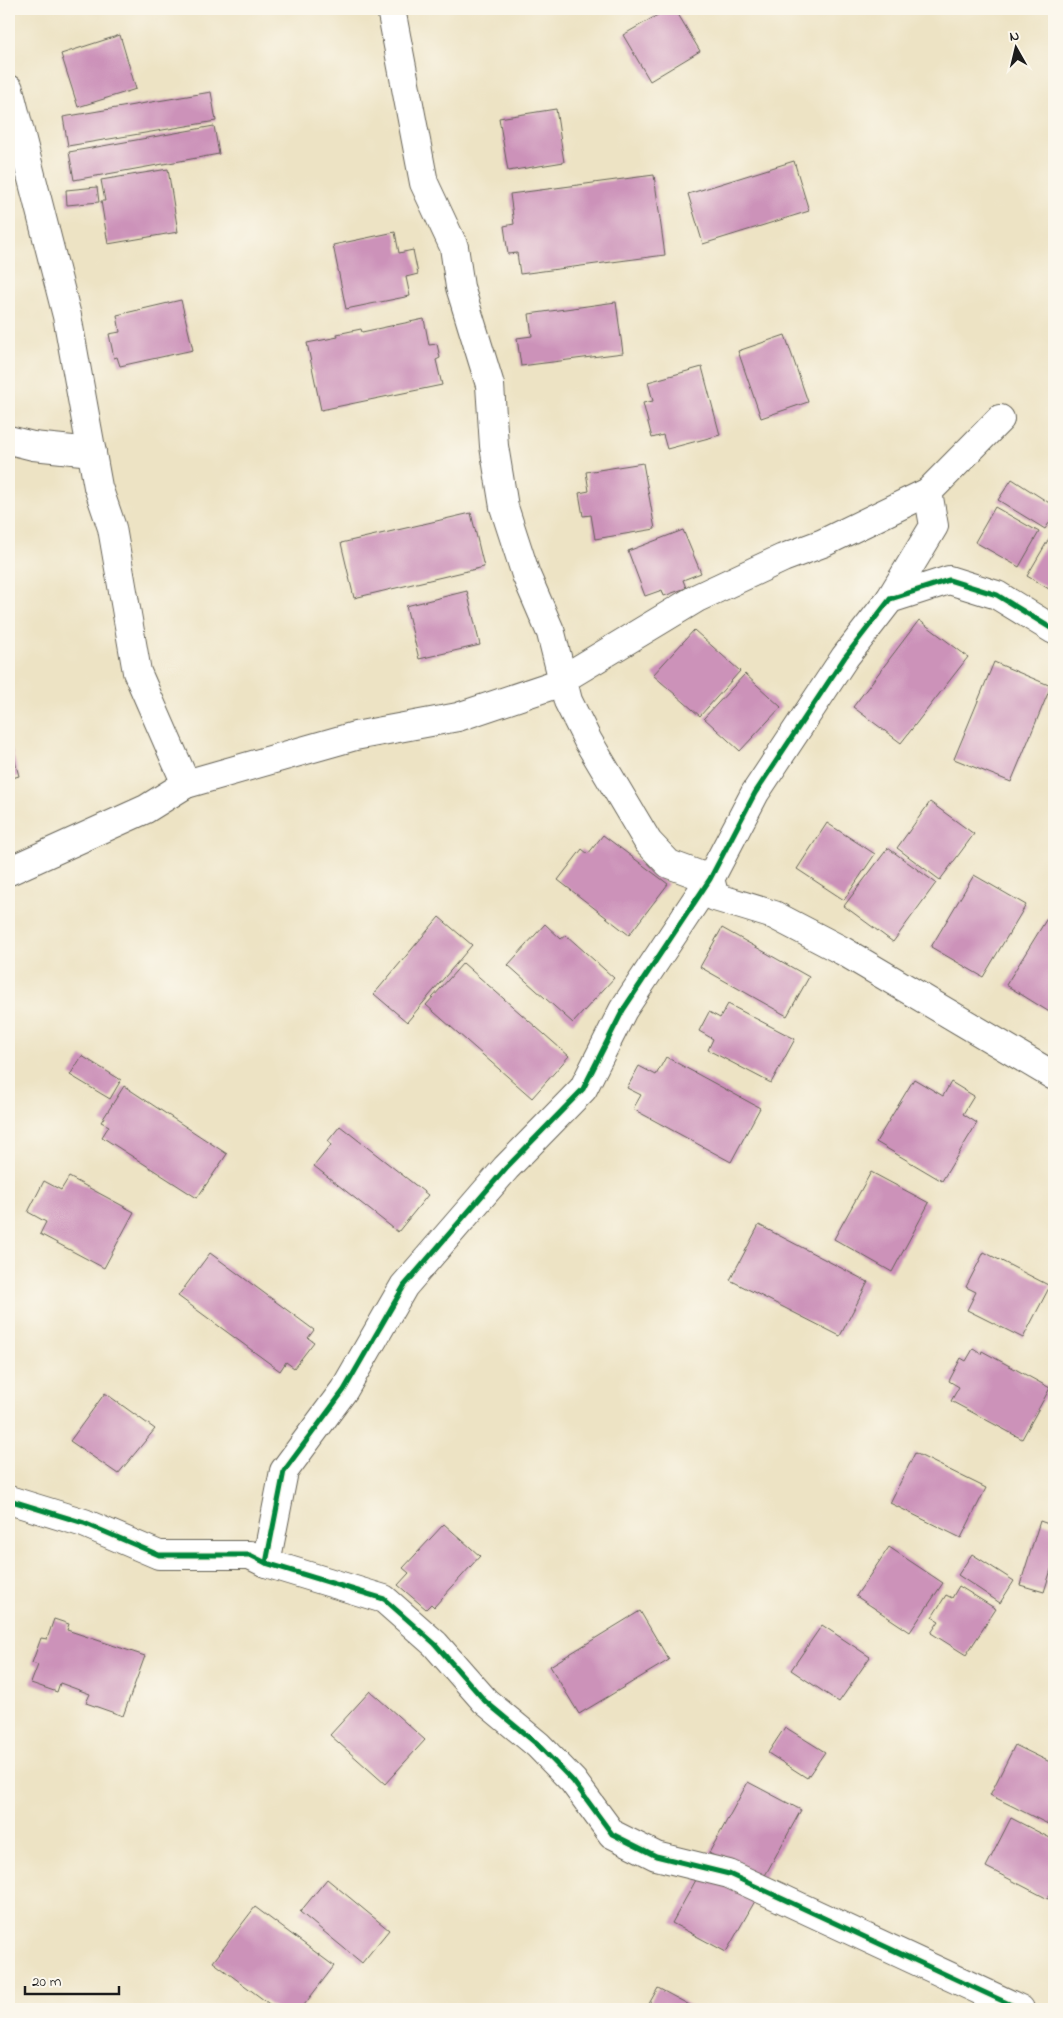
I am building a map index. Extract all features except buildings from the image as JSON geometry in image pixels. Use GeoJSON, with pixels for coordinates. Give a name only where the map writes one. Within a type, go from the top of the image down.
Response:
{"type":"FeatureCollection","features":[{"type":"Feature","properties":{"kind":"street"},"geometry":{"type":"LineString","coordinates":[[391,9],[424,183],[454,247],[460,287],[490,386],[494,446],[504,507],[526,575],[551,633],[568,701],[588,741],[648,842],[669,864],[710,879]]}},
{"type":"Feature","properties":{"kind":"street"},"geometry":{"type":"LineString","coordinates":[[9,89],[67,316],[98,487],[112,528],[137,672],[186,784]]}},
{"type":"Feature","properties":{"kind":"street"},"geometry":{"type":"LineString","coordinates":[[9,871],[146,809],[186,784],[355,736],[458,717],[553,685],[697,598],[783,558],[823,543],[928,492],[1000,419]]}},
{"type":"Feature","properties":{"kind":"street"},"geometry":{"type":"LineString","coordinates":[[9,440],[33,446],[92,452]]}},
{"type":"Feature","properties":{"kind":"street"},"geometry":{"type":"LineString","coordinates":[[266,1563],[284,1471],[344,1390],[404,1286],[506,1168],[583,1089],[623,1010],[710,879],[756,793],[845,657],[890,599],[934,526],[928,492]]}},
{"type":"Feature","properties":{"kind":"street"},"geometry":{"type":"LineString","coordinates":[[890,599],[949,580],[997,594],[1054,630]]}},
{"type":"Feature","properties":{"kind":"street"},"geometry":{"type":"LineString","coordinates":[[710,879],[715,897],[774,915],[843,951],[1054,1076]]}},
{"type":"Feature","properties":{"kind":"street"},"geometry":{"type":"LineString","coordinates":[[9,1500],[84,1523],[159,1555],[250,1555],[266,1563],[384,1599],[436,1644],[484,1701],[538,1745],[573,1781],[612,1834],[656,1856],[729,1874],[1020,2009]]}},
{"type":"Feature","properties":{"kind":"cycle path"},"geometry":{"type":"LineString","coordinates":[[266,1563],[284,1471],[344,1390],[404,1286],[506,1168],[583,1089],[623,1010],[710,879],[755,793],[845,657],[890,599],[949,580],[997,595],[1054,630]]}},
{"type":"Feature","properties":{"kind":"cycle path"},"geometry":{"type":"LineString","coordinates":[[9,1500],[84,1523],[159,1555],[250,1555],[266,1563],[384,1599],[435,1644],[485,1701],[538,1745],[573,1781],[612,1834],[656,1856],[729,1874],[1020,2009]]}}]}
